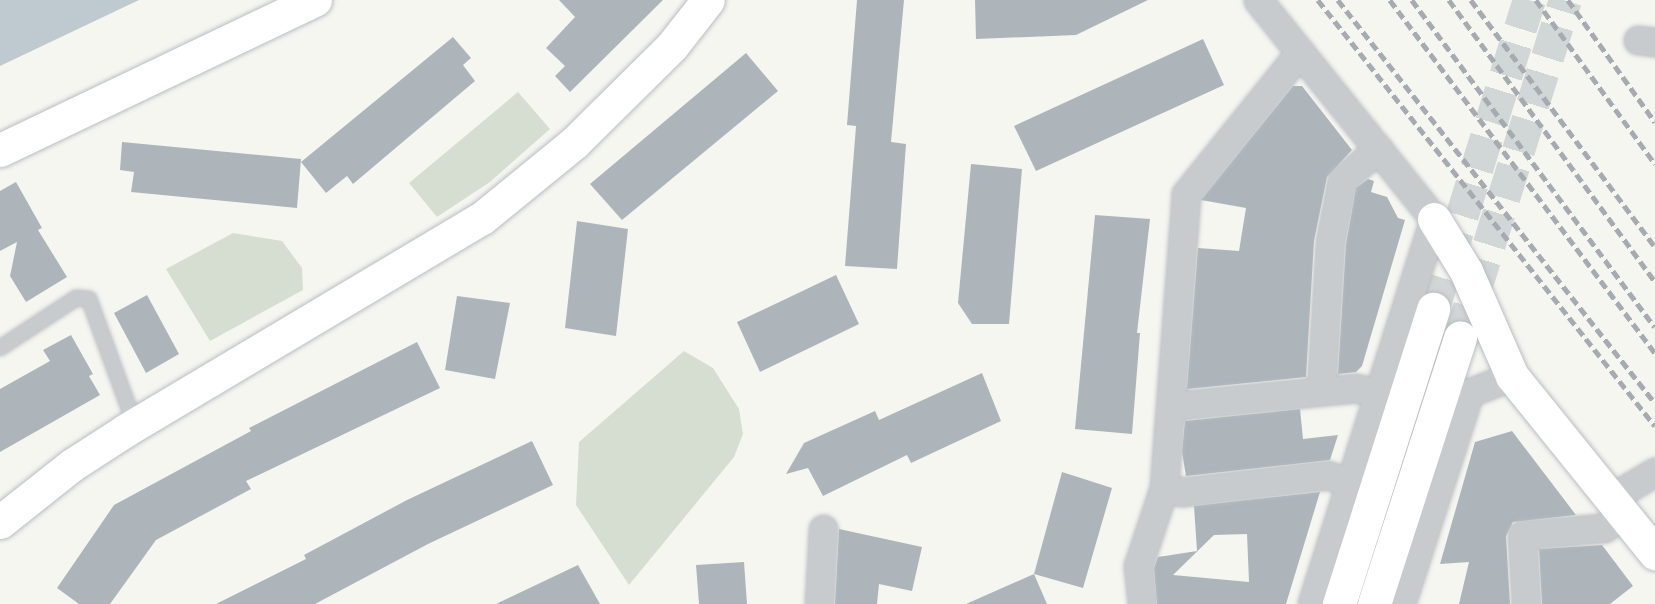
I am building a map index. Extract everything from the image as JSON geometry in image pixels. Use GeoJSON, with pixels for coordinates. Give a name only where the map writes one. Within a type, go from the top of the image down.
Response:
{"type":"FeatureCollection","features":[{"type":"Feature","properties":{"kind":"street"},"geometry":{"type":"LineString","coordinates":[[0,150],[315,0]]}},
{"type":"Feature","properties":{"kind":"street"},"geometry":{"type":"LineString","coordinates":[[0,522],[72,465],[135,425],[482,218],[582,135],[672,46],[708,0]]}},
{"type":"Feature","properties":{"kind":"street"},"geometry":{"type":"LineString","coordinates":[[1258,0],[1434,219],[1466,271],[1512,376],[1655,553]]}},
{"type":"Feature","properties":{"kind":"street"},"geometry":{"type":"LineString","coordinates":[[1142,604],[1138,566],[1164,488],[1172,406],[1186,194],[1300,52]]}},
{"type":"Feature","properties":{"kind":"street"},"geometry":{"type":"LineString","coordinates":[[1321,391],[1330,242],[1342,180],[1378,149]]}},
{"type":"Feature","properties":{"kind":"street"},"geometry":{"type":"LineString","coordinates":[[1312,604],[1434,219]]}},
{"type":"Feature","properties":{"kind":"street"},"geometry":{"type":"LineString","coordinates":[[1340,604],[1433,309]]}},
{"type":"Feature","properties":{"kind":"street"},"geometry":{"type":"LineString","coordinates":[[1399,603],[1460,338]]}},
{"type":"Feature","properties":{"kind":"street"},"geometry":{"type":"LineString","coordinates":[[1399,603],[1469,393],[1512,376]]}},
{"type":"Feature","properties":{"kind":"street"},"geometry":{"type":"LineString","coordinates":[[1172,406],[1355,388],[1378,393]]}},
{"type":"Feature","properties":{"kind":"street"},"geometry":{"type":"LineString","coordinates":[[1526,604],[1522,535],[1604,528],[1617,506],[1655,472]]}},
{"type":"Feature","properties":{"kind":"street"},"geometry":{"type":"LineString","coordinates":[[1164,488],[1181,492],[1327,476],[1351,483]]}},
{"type":"Feature","properties":{"kind":"street"},"geometry":{"type":"LineString","coordinates":[[819,604],[823,529]]}},
{"type":"Feature","properties":{"kind":"lane"},"geometry":{"type":"LineString","coordinates":[[0,348],[76,298],[89,299],[135,425]]}},
{"type":"Feature","properties":{"kind":"shaded area"},"geometry":{"type":"Polygon","coordinates":[[[0,0],[139,0],[0,66],[0,0]]]}},
{"type":"Feature","properties":{"kind":"shaded area"},"geometry":{"type":"Polygon","coordinates":[[[518,92],[550,129],[490,182],[437,217],[409,183],[518,92]]]}},
{"type":"Feature","properties":{"kind":"shaded area"},"geometry":{"type":"Polygon","coordinates":[[[233,233],[282,241],[302,268],[303,290],[210,341],[166,269],[233,233]]]}},
{"type":"Feature","properties":{"kind":"shaded area"},"geometry":{"type":"Polygon","coordinates":[[[684,351],[713,368],[739,409],[743,434],[734,457],[629,585],[576,505],[579,442],[684,351]]]}},
{"type":"Feature","properties":{"kind":"building"},"geometry":{"type":"Polygon","coordinates":[[[559,0],[663,0],[570,92],[555,76],[565,66],[546,48],[575,17],[559,0]]]}},
{"type":"Feature","properties":{"kind":"building"},"geometry":{"type":"Polygon","coordinates":[[[857,0],[904,0],[891,142],[906,144],[897,269],[845,266],[856,126],[847,125],[857,0]]]}},
{"type":"Feature","properties":{"kind":"building"},"geometry":{"type":"Polygon","coordinates":[[[975,0],[1148,0],[1076,35],[976,39],[975,0]]]}},
{"type":"Feature","properties":{"kind":"building"},"geometry":{"type":"Polygon","coordinates":[[[453,37],[471,58],[463,65],[475,81],[353,184],[347,176],[326,193],[301,162],[453,37]]]}},
{"type":"Feature","properties":{"kind":"building"},"geometry":{"type":"Polygon","coordinates":[[[1203,39],[1224,85],[1036,171],[1014,126],[1203,39]]]}},
{"type":"Feature","properties":{"kind":"building"},"geometry":{"type":"Polygon","coordinates":[[[746,53],[778,91],[622,220],[590,184],[746,53]]]}},
{"type":"Feature","properties":{"kind":"building"},"geometry":{"type":"Polygon","coordinates":[[[1293,86],[1302,86],[1352,150],[1327,177],[1314,241],[1306,377],[1187,389],[1198,248],[1239,251],[1246,208],[1201,200],[1293,86]]]}},
{"type":"Feature","properties":{"kind":"building"},"geometry":{"type":"Polygon","coordinates":[[[122,142],[301,159],[297,208],[131,192],[134,172],[120,170],[122,142]]]}},
{"type":"Feature","properties":{"kind":"building"},"geometry":{"type":"Polygon","coordinates":[[[971,164],[1022,169],[1009,324],[972,324],[958,303],[971,164]]]}},
{"type":"Feature","properties":{"kind":"building"},"geometry":{"type":"Polygon","coordinates":[[[1368,179],[1374,181],[1371,192],[1387,197],[1398,218],[1405,220],[1362,366],[1356,372],[1338,374],[1346,244],[1356,188],[1368,179]]]}},
{"type":"Feature","properties":{"kind":"building"},"geometry":{"type":"Polygon","coordinates":[[[16,182],[42,228],[38,230],[67,277],[26,302],[10,276],[17,242],[0,251],[0,191],[16,182]]]}},
{"type":"Feature","properties":{"kind":"building"},"geometry":{"type":"Polygon","coordinates":[[[1095,215],[1150,219],[1137,333],[1140,333],[1132,434],[1075,429],[1095,215]]]}},
{"type":"Feature","properties":{"kind":"building"},"geometry":{"type":"Polygon","coordinates":[[[577,221],[628,229],[616,336],[565,328],[577,221]]]}},
{"type":"Feature","properties":{"kind":"building"},"geometry":{"type":"Polygon","coordinates":[[[836,275],[859,324],[760,372],[737,322],[836,275]]]}},
{"type":"Feature","properties":{"kind":"building"},"geometry":{"type":"Polygon","coordinates":[[[147,295],[179,354],[146,373],[114,313],[147,295]]]}},
{"type":"Feature","properties":{"kind":"building"},"geometry":{"type":"Polygon","coordinates":[[[457,296],[510,303],[495,379],[445,370],[457,296]]]}},
{"type":"Feature","properties":{"kind":"building"},"geometry":{"type":"Polygon","coordinates":[[[71,335],[93,374],[89,376],[100,395],[0,452],[0,389],[50,361],[43,350],[71,335]]]}},
{"type":"Feature","properties":{"kind":"building"},"geometry":{"type":"Polygon","coordinates":[[[417,342],[440,388],[246,481],[251,489],[156,540],[110,604],[79,604],[57,588],[114,505],[251,431],[249,428],[417,342]]]}},
{"type":"Feature","properties":{"kind":"building"},"geometry":{"type":"Polygon","coordinates":[[[982,373],[1001,421],[911,463],[907,455],[823,496],[808,468],[786,474],[804,443],[875,411],[879,420],[982,373]]]}},
{"type":"Feature","properties":{"kind":"building"},"geometry":{"type":"Polygon","coordinates":[[[1300,409],[1303,439],[1338,435],[1330,460],[1186,476],[1182,452],[1185,421],[1300,409]]]}},
{"type":"Feature","properties":{"kind":"building"},"geometry":{"type":"Polygon","coordinates":[[[1512,431],[1576,515],[1513,522],[1506,536],[1510,604],[1459,604],[1469,562],[1440,564],[1475,442],[1512,431]]]}},
{"type":"Feature","properties":{"kind":"building"},"geometry":{"type":"Polygon","coordinates":[[[532,441],[553,485],[428,544],[315,604],[216,604],[306,559],[304,555],[407,500],[532,441]]]}},
{"type":"Feature","properties":{"kind":"building"},"geometry":{"type":"Polygon","coordinates":[[[1062,472],[1112,488],[1083,588],[1034,574],[1062,472]]]}},
{"type":"Feature","properties":{"kind":"building"},"geometry":{"type":"Polygon","coordinates":[[[1320,492],[1286,604],[1157,604],[1154,568],[1158,557],[1197,551],[1194,506],[1320,492]],[[1247,534],[1214,535],[1173,575],[1249,582],[1247,534]]]}},
{"type":"Feature","properties":{"kind":"building"},"geometry":{"type":"Polygon","coordinates":[[[839,529],[922,547],[912,591],[879,584],[877,604],[835,604],[839,529]]]}},
{"type":"Feature","properties":{"kind":"building"},"geometry":{"type":"Polygon","coordinates":[[[1602,545],[1633,586],[1610,604],[1542,604],[1539,549],[1602,545]]]}},
{"type":"Feature","properties":{"kind":"building"},"geometry":{"type":"Polygon","coordinates":[[[744,562],[747,604],[699,604],[696,565],[744,562]]]}},
{"type":"Feature","properties":{"kind":"building"},"geometry":{"type":"Polygon","coordinates":[[[578,565],[600,604],[496,604],[578,565]]]}},
{"type":"Feature","properties":{"kind":"building"},"geometry":{"type":"Polygon","coordinates":[[[1034,574],[1047,604],[966,604],[1034,574]]]}},
{"type":"Feature","properties":{"kind":"tunnel"},"geometry":{"type":"LineString","coordinates":[[1433,309],[1529,0]]}},
{"type":"Feature","properties":{"kind":"tunnel"},"geometry":{"type":"LineString","coordinates":[[1460,338],[1565,0]]}},
{"type":"Feature","properties":{"kind":"railway"},"geometry":{"type":"LineString","coordinates":[[1318,0],[1655,426]]}},
{"type":"Feature","properties":{"kind":"railway"},"geometry":{"type":"LineString","coordinates":[[1338,0],[1655,403]]}},
{"type":"Feature","properties":{"kind":"railway"},"geometry":{"type":"LineString","coordinates":[[1390,0],[1655,353]]}},
{"type":"Feature","properties":{"kind":"railway"},"geometry":{"type":"LineString","coordinates":[[1412,0],[1655,327]]}},
{"type":"Feature","properties":{"kind":"railway"},"geometry":{"type":"LineString","coordinates":[[1449,0],[1655,281]]}},
{"type":"Feature","properties":{"kind":"railway"},"geometry":{"type":"LineString","coordinates":[[1471,0],[1655,247]]}},
{"type":"Feature","properties":{"kind":"railway"},"geometry":{"type":"LineString","coordinates":[[1536,0],[1655,164]]}},
{"type":"Feature","properties":{"kind":"railway"},"geometry":{"type":"LineString","coordinates":[[1568,0],[1655,122]]}}]}
